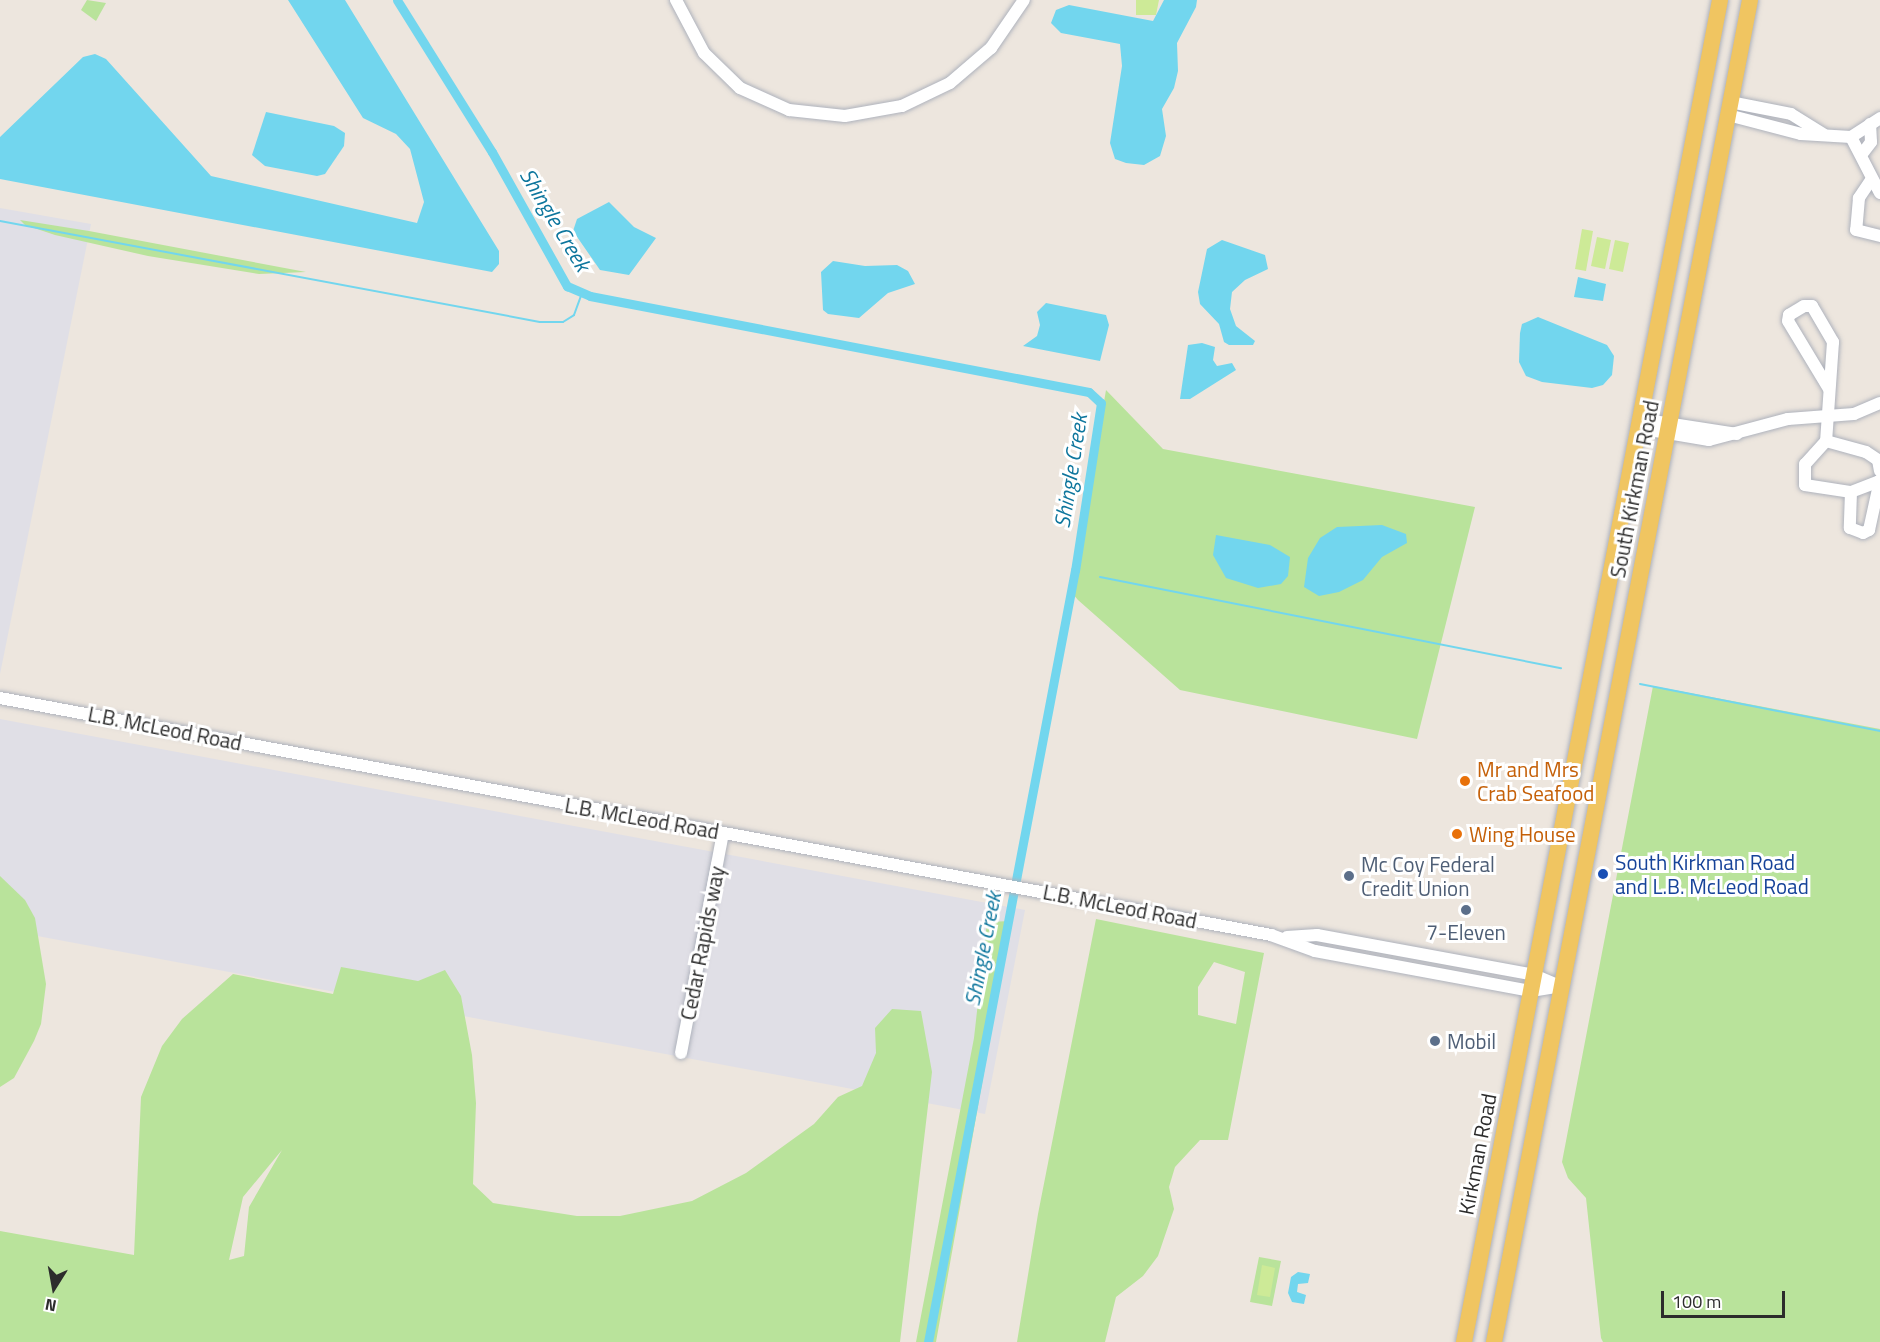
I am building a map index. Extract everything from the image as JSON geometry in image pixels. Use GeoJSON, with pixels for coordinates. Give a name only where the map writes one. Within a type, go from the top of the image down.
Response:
{"type":"FeatureCollection","features":[{"type":"Feature","properties":{"kind":"main road","name":"South Kirkman Road"},"geometry":{"type":"LineString","coordinates":[[1533,983],[1720,0]]}},
{"type":"Feature","properties":{"kind":"main road","name":"South Kirkman Road"},"geometry":{"type":"LineString","coordinates":[[1562,986],[1750,0]]}},
{"type":"Feature","properties":{"kind":"main road","name":"Kirkman Road"},"geometry":{"type":"LineString","coordinates":[[1464,1342],[1533,983]]}},
{"type":"Feature","properties":{"kind":"main road"},"geometry":{"type":"LineString","coordinates":[[1494,1342],[1562,986]]}},
{"type":"Feature","properties":{"kind":"main road"},"geometry":{"type":"LineString","coordinates":[[1468,1321],[1478,1342]]}},
{"type":"Feature","properties":{"kind":"street"},"geometry":{"type":"LineString","coordinates":[[676,0],[704,53],[740,88],[789,110],[845,116],[902,106],[950,83],[992,48],[1024,0]]}},
{"type":"Feature","properties":{"kind":"street"},"geometry":{"type":"LineString","coordinates":[[1729,109],[1801,134],[1851,137],[1875,121]]}},
{"type":"Feature","properties":{"kind":"street"},"geometry":{"type":"LineString","coordinates":[[1862,154],[1871,142],[1875,121]]}},
{"type":"Feature","properties":{"kind":"street"},"geometry":{"type":"LineString","coordinates":[[1851,137],[1862,154],[1871,180],[1880,193]]}},
{"type":"Feature","properties":{"kind":"street"},"geometry":{"type":"LineString","coordinates":[[1871,180],[1859,198],[1856,230],[1880,236]]}},
{"type":"Feature","properties":{"kind":"street"},"geometry":{"type":"LineString","coordinates":[[1829,389],[1788,321],[1789,315],[1804,306],[1812,306],[1833,342],[1826,441],[1811,453],[1802,480],[1811,488],[1851,492],[1880,481]]}},
{"type":"Feature","properties":{"kind":"street"},"geometry":{"type":"LineString","coordinates":[[1639,423],[1668,428],[1708,440],[1738,434],[1788,419],[1854,414],[1880,403]]}},
{"type":"Feature","properties":{"kind":"street"},"geometry":{"type":"LineString","coordinates":[[1826,441],[1866,452],[1878,460],[1880,471]]}},
{"type":"Feature","properties":{"kind":"street"},"geometry":{"type":"LineString","coordinates":[[1851,492],[1850,528],[1863,533],[1869,530],[1880,481]]}},
{"type":"Feature","properties":{"kind":"street","name":"L.B. McLeod Road"},"geometry":{"type":"LineString","coordinates":[[0,698],[1285,937],[1317,935],[1533,983],[1562,986]]}},
{"type":"Feature","properties":{"kind":"street","name":"Cedar Rapids way"},"geometry":{"type":"LineString","coordinates":[[681,1053],[723,833]]}},
{"type":"Feature","properties":{"kind":"shaded area"},"geometry":{"type":"Polygon","coordinates":[[[0,208],[91,224],[0,674],[0,208]]]}},
{"type":"Feature","properties":{"kind":"shaded area"},"geometry":{"type":"Polygon","coordinates":[[[0,719],[1025,910],[985,1114],[0,929],[0,719]]]}},
{"type":"Feature","properties":{"kind":"green space"},"geometry":{"type":"Polygon","coordinates":[[[87,0],[106,3],[96,21],[81,10],[87,0]]]}},
{"type":"Feature","properties":{"kind":"green space"},"geometry":{"type":"Polygon","coordinates":[[[1136,0],[1159,0],[1156,15],[1136,15],[1136,0]]]}},
{"type":"Feature","properties":{"kind":"green space"},"geometry":{"type":"Polygon","coordinates":[[[20,220],[306,272],[259,274],[148,256],[55,235],[25,225],[20,220]]]}},
{"type":"Feature","properties":{"kind":"green space"},"geometry":{"type":"Polygon","coordinates":[[[1582,229],[1593,231],[1586,271],[1575,269],[1582,229]]]}},
{"type":"Feature","properties":{"kind":"green space"},"geometry":{"type":"Polygon","coordinates":[[[1597,237],[1611,240],[1605,269],[1591,266],[1597,237]]]}},
{"type":"Feature","properties":{"kind":"green space"},"geometry":{"type":"Polygon","coordinates":[[[1615,240],[1629,243],[1623,272],[1609,269],[1615,240]]]}},
{"type":"Feature","properties":{"kind":"green space"},"geometry":{"type":"Polygon","coordinates":[[[1106,390],[1163,449],[1475,507],[1417,739],[1180,690],[1078,600],[1072,593],[1106,390]]]}},
{"type":"Feature","properties":{"kind":"green space"},"geometry":{"type":"Polygon","coordinates":[[[1653,686],[1880,729],[1880,1342],[1603,1342],[1601,1338],[1586,1198],[1568,1178],[1562,1162],[1653,686]]]}},
{"type":"Feature","properties":{"kind":"green space"},"geometry":{"type":"Polygon","coordinates":[[[0,876],[25,900],[35,918],[46,984],[41,1024],[34,1041],[14,1078],[0,1087],[0,876]]]}},
{"type":"Feature","properties":{"kind":"green space"},"geometry":{"type":"Polygon","coordinates":[[[1096,919],[1264,953],[1228,1140],[1200,1140],[1175,1167],[1169,1187],[1174,1209],[1158,1256],[1143,1276],[1116,1297],[1105,1342],[1017,1342],[1038,1214],[1096,919]],[[1214,962],[1198,987],[1198,1015],[1236,1024],[1245,972],[1214,962]]]}},
{"type":"Feature","properties":{"kind":"green space"},"geometry":{"type":"Polygon","coordinates":[[[1011,921],[936,1342],[916,1342],[974,1038],[987,922],[1011,921]]]}},
{"type":"Feature","properties":{"kind":"green space"},"geometry":{"type":"Polygon","coordinates":[[[341,967],[418,981],[445,970],[461,996],[472,1055],[476,1103],[473,1184],[493,1203],[577,1216],[620,1216],[692,1201],[746,1173],[814,1124],[838,1097],[862,1086],[876,1053],[875,1028],[892,1009],[921,1011],[932,1072],[900,1342],[0,1342],[0,1231],[134,1255],[141,1097],[162,1046],[182,1019],[233,974],[333,994],[341,967]],[[282,1150],[243,1197],[229,1260],[244,1256],[249,1207],[282,1150]]]}},
{"type":"Feature","properties":{"kind":"green space"},"geometry":{"type":"Polygon","coordinates":[[[1259,1257],[1281,1261],[1272,1306],[1250,1302],[1259,1257]]]}},
{"type":"Feature","properties":{"kind":"green space"},"geometry":{"type":"Polygon","coordinates":[[[1262,1265],[1275,1268],[1270,1297],[1257,1295],[1262,1265]]]}},
{"type":"Feature","properties":{"kind":"water"},"geometry":{"type":"Polygon","coordinates":[[[288,0],[345,0],[499,251],[499,264],[492,272],[0,179],[0,137],[83,57],[95,54],[106,59],[211,176],[417,223],[424,202],[410,149],[396,134],[363,118],[288,0]]]}},
{"type":"Feature","properties":{"kind":"water"},"geometry":{"type":"Polygon","coordinates":[[[1164,0],[1197,0],[1196,7],[1177,43],[1178,71],[1174,88],[1162,109],[1166,136],[1160,156],[1144,165],[1126,163],[1115,159],[1110,143],[1122,66],[1120,44],[1061,33],[1051,23],[1056,10],[1069,5],[1153,21],[1164,0]]]}},
{"type":"Feature","properties":{"kind":"water"},"geometry":{"type":"Polygon","coordinates":[[[266,112],[334,126],[345,133],[344,146],[325,174],[317,176],[265,166],[252,155],[266,112]]]}},
{"type":"Feature","properties":{"kind":"water"},"geometry":{"type":"Polygon","coordinates":[[[609,202],[634,227],[656,238],[629,275],[600,270],[573,231],[577,219],[609,202]]]}},
{"type":"Feature","properties":{"kind":"water"},"geometry":{"type":"Polygon","coordinates":[[[1222,240],[1265,255],[1268,269],[1245,280],[1232,292],[1230,309],[1236,326],[1255,341],[1253,345],[1229,345],[1224,342],[1219,324],[1200,304],[1198,292],[1207,249],[1222,240]]]}},
{"type":"Feature","properties":{"kind":"water"},"geometry":{"type":"Polygon","coordinates":[[[833,261],[865,266],[897,265],[908,271],[915,284],[888,293],[859,318],[828,314],[823,310],[821,272],[833,261]]]}},
{"type":"Feature","properties":{"kind":"water"},"geometry":{"type":"Polygon","coordinates":[[[1578,277],[1606,284],[1603,301],[1574,297],[1578,277]]]}},
{"type":"Feature","properties":{"kind":"water"},"geometry":{"type":"Polygon","coordinates":[[[1046,303],[1106,315],[1109,325],[1100,361],[1023,346],[1037,336],[1040,325],[1037,312],[1046,303]]]}},
{"type":"Feature","properties":{"kind":"water"},"geometry":{"type":"Polygon","coordinates":[[[1538,317],[1607,345],[1614,356],[1612,375],[1603,385],[1592,388],[1542,382],[1526,376],[1519,362],[1520,333],[1522,324],[1538,317]]]}},
{"type":"Feature","properties":{"kind":"water"},"geometry":{"type":"Polygon","coordinates":[[[1202,343],[1215,347],[1213,360],[1217,366],[1232,363],[1236,370],[1190,399],[1180,399],[1188,345],[1202,343]]]}},
{"type":"Feature","properties":{"kind":"water"},"geometry":{"type":"Polygon","coordinates":[[[1382,525],[1406,534],[1407,543],[1382,557],[1363,580],[1339,592],[1319,596],[1304,587],[1308,558],[1320,538],[1337,527],[1382,525]]]}},
{"type":"Feature","properties":{"kind":"water"},"geometry":{"type":"Polygon","coordinates":[[[1216,535],[1270,545],[1290,557],[1288,576],[1281,584],[1258,588],[1226,578],[1213,555],[1216,535]]]}},
{"type":"Feature","properties":{"kind":"water"},"geometry":{"type":"Polygon","coordinates":[[[1298,1272],[1310,1274],[1308,1283],[1298,1284],[1297,1292],[1306,1295],[1304,1304],[1292,1302],[1288,1293],[1291,1277],[1298,1272]]]}},
{"type":"Feature","properties":{"kind":"waterway","name":"Shingle Creek"},"geometry":{"type":"LineString","coordinates":[[397,0],[492,152],[567,286],[590,296],[1089,392],[1101,403],[1075,570],[928,1342]]}},
{"type":"Feature","properties":{"kind":"waterway"},"geometry":{"type":"LineString","coordinates":[[0,221],[540,322],[563,322],[574,315],[582,293]]}},
{"type":"Feature","properties":{"kind":"waterway"},"geometry":{"type":"LineString","coordinates":[[1100,577],[1561,668]]}},
{"type":"Feature","properties":{"kind":"waterway"},"geometry":{"type":"LineString","coordinates":[[1640,684],[1880,731]]}},
{"type":"Feature","properties":{"kind":"place","name":"Mr and Mrs Crab Seafood"},"geometry":{"type":"Point","coordinates":[1465,781]}},
{"type":"Feature","properties":{"kind":"place","name":"Wing House"},"geometry":{"type":"Point","coordinates":[1457,834]}},
{"type":"Feature","properties":{"kind":"place","name":"South Kirkman Road and L.B. McLeod Road"},"geometry":{"type":"Point","coordinates":[1603,874]}},
{"type":"Feature","properties":{"kind":"place","name":"Mc Coy Federal Credit Union"},"geometry":{"type":"Point","coordinates":[1349,876]}},
{"type":"Feature","properties":{"kind":"place","name":"7-Eleven"},"geometry":{"type":"Point","coordinates":[1466,910]}},
{"type":"Feature","properties":{"kind":"place","name":"Mobil"},"geometry":{"type":"Point","coordinates":[1435,1041]}}]}
